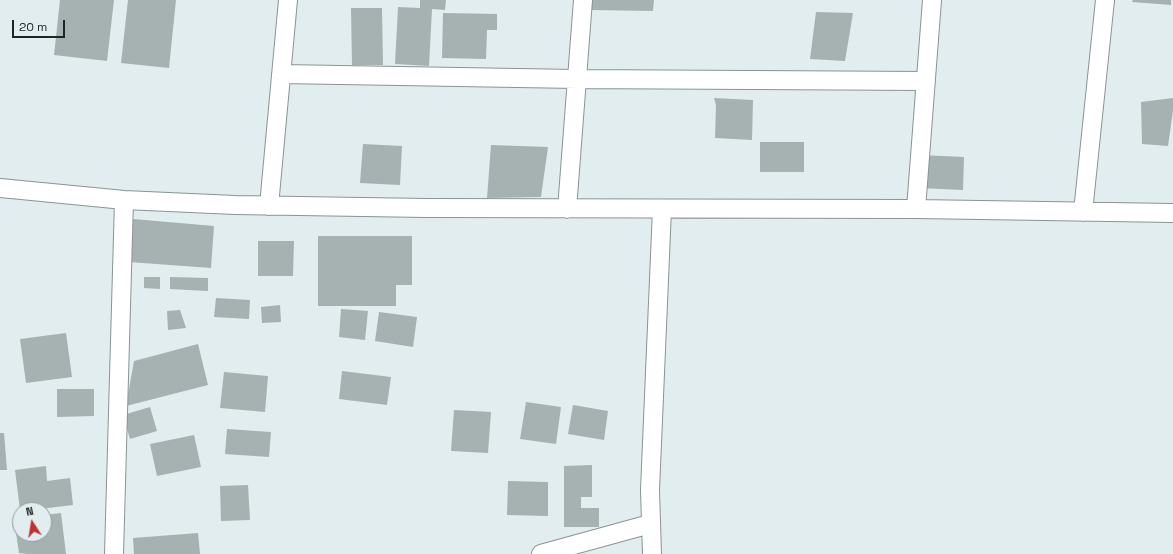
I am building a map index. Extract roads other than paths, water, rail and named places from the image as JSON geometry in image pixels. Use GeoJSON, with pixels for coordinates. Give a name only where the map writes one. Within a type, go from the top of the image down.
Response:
{"type":"FeatureCollection","features":[{"type":"Feature","properties":{"kind":"street"},"geometry":{"type":"LineString","coordinates":[[269,206],[288,0]]}},
{"type":"Feature","properties":{"kind":"street"},"geometry":{"type":"LineString","coordinates":[[567,208],[583,0]]}},
{"type":"Feature","properties":{"kind":"street"},"geometry":{"type":"LineString","coordinates":[[916,209],[932,0]]}},
{"type":"Feature","properties":{"kind":"street"},"geometry":{"type":"LineString","coordinates":[[1083,212],[1105,0]]}},
{"type":"Feature","properties":{"kind":"street"},"geometry":{"type":"LineString","coordinates":[[281,74],[926,82]]}},
{"type":"Feature","properties":{"kind":"street"},"geometry":{"type":"LineString","coordinates":[[0,188],[124,200],[269,206],[916,209],[1173,213]]}},
{"type":"Feature","properties":{"kind":"street"},"geometry":{"type":"LineString","coordinates":[[114,554],[124,200]]}},
{"type":"Feature","properties":{"kind":"street"},"geometry":{"type":"LineString","coordinates":[[652,554],[650,524],[651,474],[662,209]]}},
{"type":"Feature","properties":{"kind":"street"},"geometry":{"type":"LineString","coordinates":[[541,554],[650,524]]}}]}
